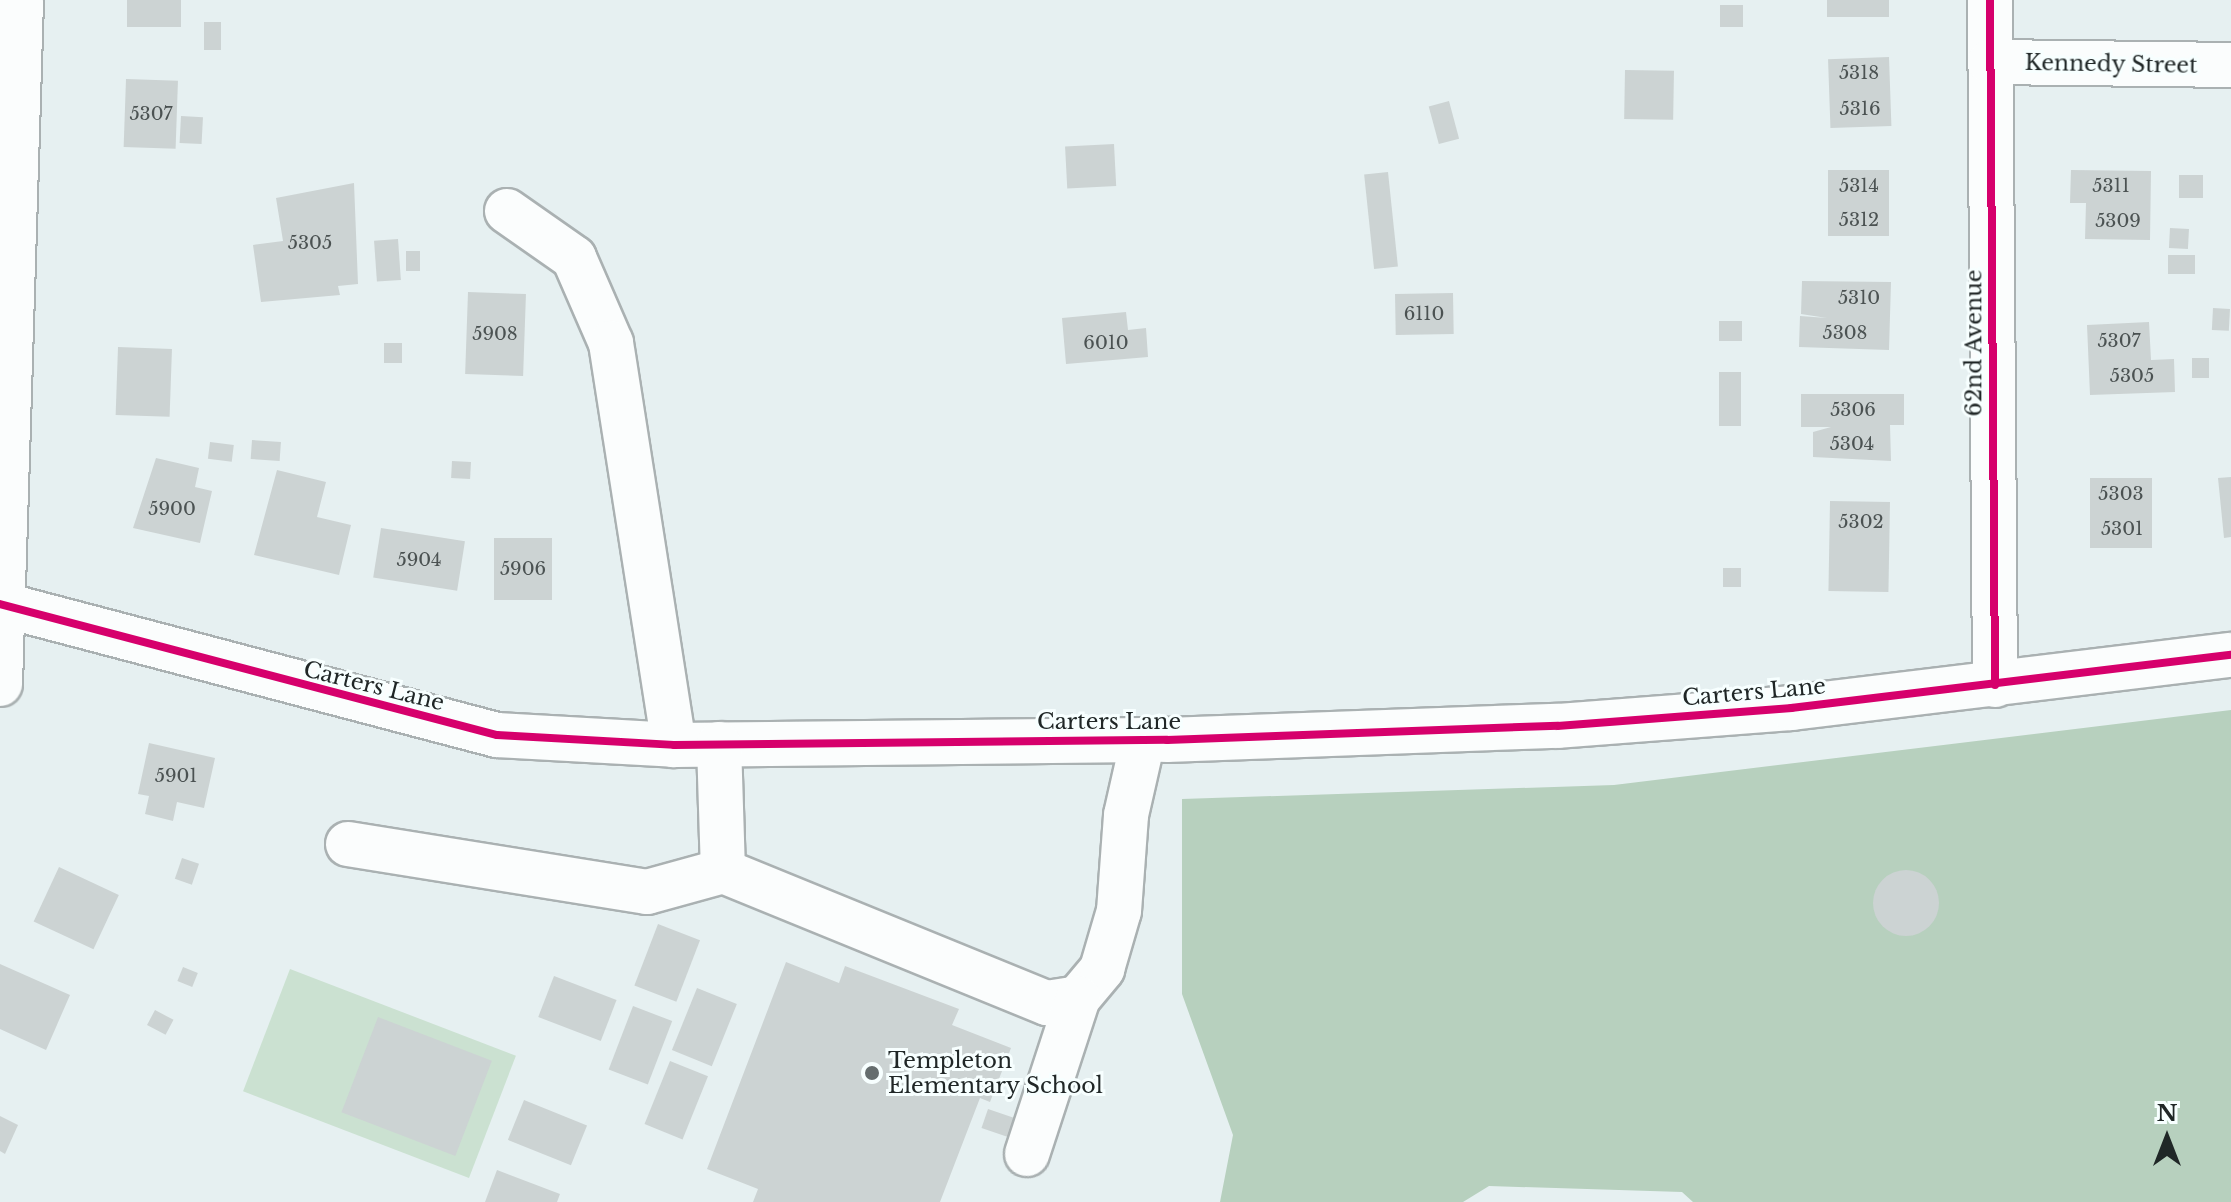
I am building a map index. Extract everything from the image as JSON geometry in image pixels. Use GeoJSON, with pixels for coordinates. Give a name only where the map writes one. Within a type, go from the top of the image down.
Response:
{"type":"FeatureCollection","features":[{"type":"Feature","properties":{"kind":"street"},"geometry":{"type":"LineString","coordinates":[[0,684],[21,0]]}},
{"type":"Feature","properties":{"kind":"street","name":"62nd Avenue"},"geometry":{"type":"LineString","coordinates":[[1990,0],[1995,685]]}},
{"type":"Feature","properties":{"kind":"street","name":"Kennedy Street"},"geometry":{"type":"LineString","coordinates":[[1990,62],[2231,65]]}},
{"type":"Feature","properties":{"kind":"street"},"geometry":{"type":"LineString","coordinates":[[507,211],[574,258],[611,343],[674,745]]}},
{"type":"Feature","properties":{"kind":"street","name":"Carters Lane"},"geometry":{"type":"LineString","coordinates":[[2,605],[497,735],[674,745],[1143,740],[1558,726],[1995,685],[2231,655]]}},
{"type":"Feature","properties":{"kind":"street"},"geometry":{"type":"LineString","coordinates":[[1027,1154],[1078,998],[1102,969],[1119,911],[1126,815],[1143,740]]}},
{"type":"Feature","properties":{"kind":"street"},"geometry":{"type":"LineString","coordinates":[[719,744],[723,871]]}},
{"type":"Feature","properties":{"kind":"street"},"geometry":{"type":"LineString","coordinates":[[348,844],[647,892],[723,871],[1047,1003],[1078,998]]}},
{"type":"Feature","properties":{"kind":"green space"},"geometry":{"type":"Polygon","coordinates":[[[2231,710],[2231,1202],[1693,1202],[1682,1192],[1489,1186],[1463,1202],[1220,1202],[1233,1135],[1182,994],[1182,799],[1614,785],[2231,710]]]}},
{"type":"Feature","properties":{"kind":"green space"},"geometry":{"type":"Polygon","coordinates":[[[290,969],[516,1056],[469,1178],[243,1091],[290,969]]]}},
{"type":"Feature","properties":{"kind":"building"},"geometry":{"type":"Polygon","coordinates":[[[127,0],[181,0],[181,27],[127,27],[127,0]]]}},
{"type":"Feature","properties":{"kind":"building"},"geometry":{"type":"Polygon","coordinates":[[[1827,0],[1889,0],[1889,17],[1827,17],[1827,0]]]}},
{"type":"Feature","properties":{"kind":"building"},"geometry":{"type":"Polygon","coordinates":[[[1720,5],[1743,5],[1743,27],[1720,27],[1720,5]]]}},
{"type":"Feature","properties":{"kind":"building"},"geometry":{"type":"Polygon","coordinates":[[[204,22],[221,22],[221,50],[204,50],[204,22]]]}},
{"type":"Feature","properties":{"kind":"building"},"geometry":{"type":"Polygon","coordinates":[[[1889,57],[1891,126],[1830,128],[1828,59],[1889,57]]]}},
{"type":"Feature","properties":{"kind":"building"},"geometry":{"type":"Polygon","coordinates":[[[1625,70],[1674,71],[1673,120],[1624,119],[1625,70]]]}},
{"type":"Feature","properties":{"kind":"building"},"geometry":{"type":"Polygon","coordinates":[[[126,79],[178,81],[176,149],[124,147],[126,79]]]}},
{"type":"Feature","properties":{"kind":"building"},"geometry":{"type":"Polygon","coordinates":[[[1449,101],[1459,139],[1439,144],[1429,106],[1449,101]]]}},
{"type":"Feature","properties":{"kind":"building"},"geometry":{"type":"Polygon","coordinates":[[[181,116],[203,117],[202,144],[180,143],[181,116]]]}},
{"type":"Feature","properties":{"kind":"building"},"geometry":{"type":"Polygon","coordinates":[[[1114,144],[1116,186],[1067,189],[1065,147],[1114,144]]]}},
{"type":"Feature","properties":{"kind":"building"},"geometry":{"type":"Polygon","coordinates":[[[1828,170],[1889,170],[1889,236],[1828,236],[1828,170]]]}},
{"type":"Feature","properties":{"kind":"building"},"geometry":{"type":"Polygon","coordinates":[[[2071,170],[2151,171],[2150,240],[2085,239],[2086,203],[2070,203],[2071,170]]]}},
{"type":"Feature","properties":{"kind":"building"},"geometry":{"type":"Polygon","coordinates":[[[1388,172],[1398,266],[1374,269],[1364,175],[1388,172]]]}},
{"type":"Feature","properties":{"kind":"building"},"geometry":{"type":"Polygon","coordinates":[[[2179,175],[2203,175],[2203,198],[2179,198],[2179,175]]]}},
{"type":"Feature","properties":{"kind":"building"},"geometry":{"type":"Polygon","coordinates":[[[354,183],[358,284],[338,286],[340,295],[261,302],[253,245],[283,241],[276,198],[354,183]]]}},
{"type":"Feature","properties":{"kind":"building"},"geometry":{"type":"Polygon","coordinates":[[[2170,228],[2189,229],[2188,249],[2169,248],[2170,228]]]}},
{"type":"Feature","properties":{"kind":"building"},"geometry":{"type":"Polygon","coordinates":[[[398,239],[401,280],[377,282],[374,241],[398,239]]]}},
{"type":"Feature","properties":{"kind":"building"},"geometry":{"type":"Polygon","coordinates":[[[406,251],[420,251],[420,271],[406,271],[406,251]]]}},
{"type":"Feature","properties":{"kind":"building"},"geometry":{"type":"Polygon","coordinates":[[[2168,255],[2195,255],[2195,274],[2168,274],[2168,255]]]}},
{"type":"Feature","properties":{"kind":"building"},"geometry":{"type":"Polygon","coordinates":[[[1802,281],[1891,282],[1889,350],[1799,347],[1800,316],[1827,318],[1801,314],[1802,281]]]}},
{"type":"Feature","properties":{"kind":"building"},"geometry":{"type":"Polygon","coordinates":[[[468,292],[526,294],[523,376],[465,374],[468,292]]]}},
{"type":"Feature","properties":{"kind":"building"},"geometry":{"type":"Polygon","coordinates":[[[1453,293],[1454,334],[1396,335],[1395,294],[1453,293]]]}},
{"type":"Feature","properties":{"kind":"building"},"geometry":{"type":"Polygon","coordinates":[[[2213,308],[2230,309],[2229,331],[2212,330],[2213,308]]]}},
{"type":"Feature","properties":{"kind":"building"},"geometry":{"type":"Polygon","coordinates":[[[1126,312],[1128,330],[1146,328],[1148,357],[1066,364],[1062,318],[1126,312]]]}},
{"type":"Feature","properties":{"kind":"building"},"geometry":{"type":"Polygon","coordinates":[[[1719,321],[1742,321],[1742,341],[1719,341],[1719,321]]]}},
{"type":"Feature","properties":{"kind":"building"},"geometry":{"type":"Polygon","coordinates":[[[2149,322],[2151,360],[2174,359],[2175,392],[2090,395],[2087,325],[2149,322]]]}},
{"type":"Feature","properties":{"kind":"building"},"geometry":{"type":"Polygon","coordinates":[[[384,343],[402,343],[402,363],[384,363],[384,343]]]}},
{"type":"Feature","properties":{"kind":"building"},"geometry":{"type":"Polygon","coordinates":[[[118,347],[172,349],[170,417],[116,415],[118,347]]]}},
{"type":"Feature","properties":{"kind":"building"},"geometry":{"type":"Polygon","coordinates":[[[2192,358],[2209,358],[2209,378],[2192,378],[2192,358]]]}},
{"type":"Feature","properties":{"kind":"building"},"geometry":{"type":"Polygon","coordinates":[[[1719,372],[1741,372],[1741,426],[1719,426],[1719,372]]]}},
{"type":"Feature","properties":{"kind":"building"},"geometry":{"type":"Polygon","coordinates":[[[1801,394],[1904,394],[1904,425],[1890,425],[1891,461],[1813,457],[1813,432],[1831,427],[1801,427],[1801,394]]]}},
{"type":"Feature","properties":{"kind":"building"},"geometry":{"type":"Polygon","coordinates":[[[252,440],[281,442],[280,461],[251,459],[252,440]]]}},
{"type":"Feature","properties":{"kind":"building"},"geometry":{"type":"Polygon","coordinates":[[[210,442],[234,445],[232,462],[208,459],[210,442]]]}},
{"type":"Feature","properties":{"kind":"building"},"geometry":{"type":"Polygon","coordinates":[[[156,458],[199,468],[195,487],[212,491],[200,543],[133,528],[156,458]]]}},
{"type":"Feature","properties":{"kind":"building"},"geometry":{"type":"Polygon","coordinates":[[[452,461],[471,462],[470,479],[451,478],[452,461]]]}},
{"type":"Feature","properties":{"kind":"building"},"geometry":{"type":"Polygon","coordinates":[[[277,470],[326,482],[317,517],[351,525],[339,575],[254,555],[277,470]]]}},
{"type":"Feature","properties":{"kind":"building"},"geometry":{"type":"Polygon","coordinates":[[[2231,477],[2231,537],[2224,538],[2218,478],[2231,477]]]}},
{"type":"Feature","properties":{"kind":"building"},"geometry":{"type":"Polygon","coordinates":[[[2090,478],[2152,478],[2152,548],[2090,548],[2090,478]]]}},
{"type":"Feature","properties":{"kind":"building"},"geometry":{"type":"Polygon","coordinates":[[[1830,501],[1890,502],[1888,592],[1828,591],[1830,501]]]}},
{"type":"Feature","properties":{"kind":"building"},"geometry":{"type":"Polygon","coordinates":[[[381,528],[465,541],[457,591],[373,577],[381,528]]]}},
{"type":"Feature","properties":{"kind":"building"},"geometry":{"type":"Polygon","coordinates":[[[494,538],[552,538],[552,600],[494,600],[494,538]]]}},
{"type":"Feature","properties":{"kind":"building"},"geometry":{"type":"Polygon","coordinates":[[[1723,568],[1741,568],[1741,587],[1723,587],[1723,568]]]}},
{"type":"Feature","properties":{"kind":"building"},"geometry":{"type":"Polygon","coordinates":[[[149,743],[215,758],[204,808],[177,802],[173,821],[145,814],[149,796],[138,794],[149,743]]]}},
{"type":"Feature","properties":{"kind":"building"},"geometry":{"type":"Polygon","coordinates":[[[182,858],[199,864],[192,885],[175,879],[182,858]]]}},
{"type":"Feature","properties":{"kind":"building"},"geometry":{"type":"Polygon","coordinates":[[[59,867],[119,895],[93,949],[34,921],[59,867]]]}},
{"type":"Feature","properties":{"kind":"building"},"geometry":{"type":"Polygon","coordinates":[[[1906,870],[1919,873],[1929,880],[1936,890],[1939,903],[1936,916],[1929,926],[1919,933],[1906,936],[1893,933],[1883,926],[1876,916],[1873,903],[1876,890],[1883,880],[1893,873],[1906,870]]]}},
{"type":"Feature","properties":{"kind":"building"},"geometry":{"type":"Polygon","coordinates":[[[658,924],[700,940],[676,1002],[634,986],[658,924]]]}},
{"type":"Feature","properties":{"kind":"building","name":"Templeton Elementary School"},"geometry":{"type":"Polygon","coordinates":[[[786,962],[839,983],[845,966],[959,1009],[952,1025],[1011,1048],[990,1102],[980,1098],[940,1202],[753,1202],[758,1189],[707,1169],[786,962]]]}},
{"type":"Feature","properties":{"kind":"building"},"geometry":{"type":"Polygon","coordinates":[[[0,964],[70,995],[46,1050],[0,1029],[0,964]]]}},
{"type":"Feature","properties":{"kind":"building"},"geometry":{"type":"Polygon","coordinates":[[[183,967],[198,973],[192,987],[177,981],[183,967]]]}},
{"type":"Feature","properties":{"kind":"building"},"geometry":{"type":"Polygon","coordinates":[[[554,976],[617,1000],[601,1041],[538,1017],[554,976]]]}},
{"type":"Feature","properties":{"kind":"building"},"geometry":{"type":"Polygon","coordinates":[[[697,988],[737,1004],[712,1066],[672,1050],[697,988]]]}},
{"type":"Feature","properties":{"kind":"building"},"geometry":{"type":"Polygon","coordinates":[[[633,1006],[672,1021],[648,1085],[609,1069],[633,1006]]]}},
{"type":"Feature","properties":{"kind":"building"},"geometry":{"type":"Polygon","coordinates":[[[155,1010],[174,1020],[166,1035],[147,1025],[155,1010]]]}},
{"type":"Feature","properties":{"kind":"building"},"geometry":{"type":"Polygon","coordinates":[[[378,1017],[492,1061],[455,1156],[341,1112],[378,1017]]]}},
{"type":"Feature","properties":{"kind":"building"},"geometry":{"type":"Polygon","coordinates":[[[670,1061],[708,1076],[683,1139],[645,1124],[670,1061]]]}},
{"type":"Feature","properties":{"kind":"building"},"geometry":{"type":"Polygon","coordinates":[[[524,1100],[587,1125],[571,1165],[508,1140],[524,1100]]]}},
{"type":"Feature","properties":{"kind":"building"},"geometry":{"type":"Polygon","coordinates":[[[988,1109],[1014,1118],[1008,1137],[981,1128],[988,1109]]]}},
{"type":"Feature","properties":{"kind":"building"},"geometry":{"type":"Polygon","coordinates":[[[0,1116],[18,1125],[5,1154],[0,1151],[0,1116]]]}},
{"type":"Feature","properties":{"kind":"building"},"geometry":{"type":"Polygon","coordinates":[[[497,1170],[560,1194],[557,1202],[485,1202],[497,1170]]]}},
{"type":"Feature","properties":{"kind":"cycle path"},"geometry":{"type":"LineString","coordinates":[[1990,0],[1995,685]]}},
{"type":"Feature","properties":{"kind":"cycle path"},"geometry":{"type":"LineString","coordinates":[[0,604],[497,735],[674,745],[1167,740],[1558,726],[1791,708],[2231,655]]}},
{"type":"Feature","properties":{"kind":"place","name":"Templeton Elementary School"},"geometry":{"type":"Point","coordinates":[872,1073]}}]}
